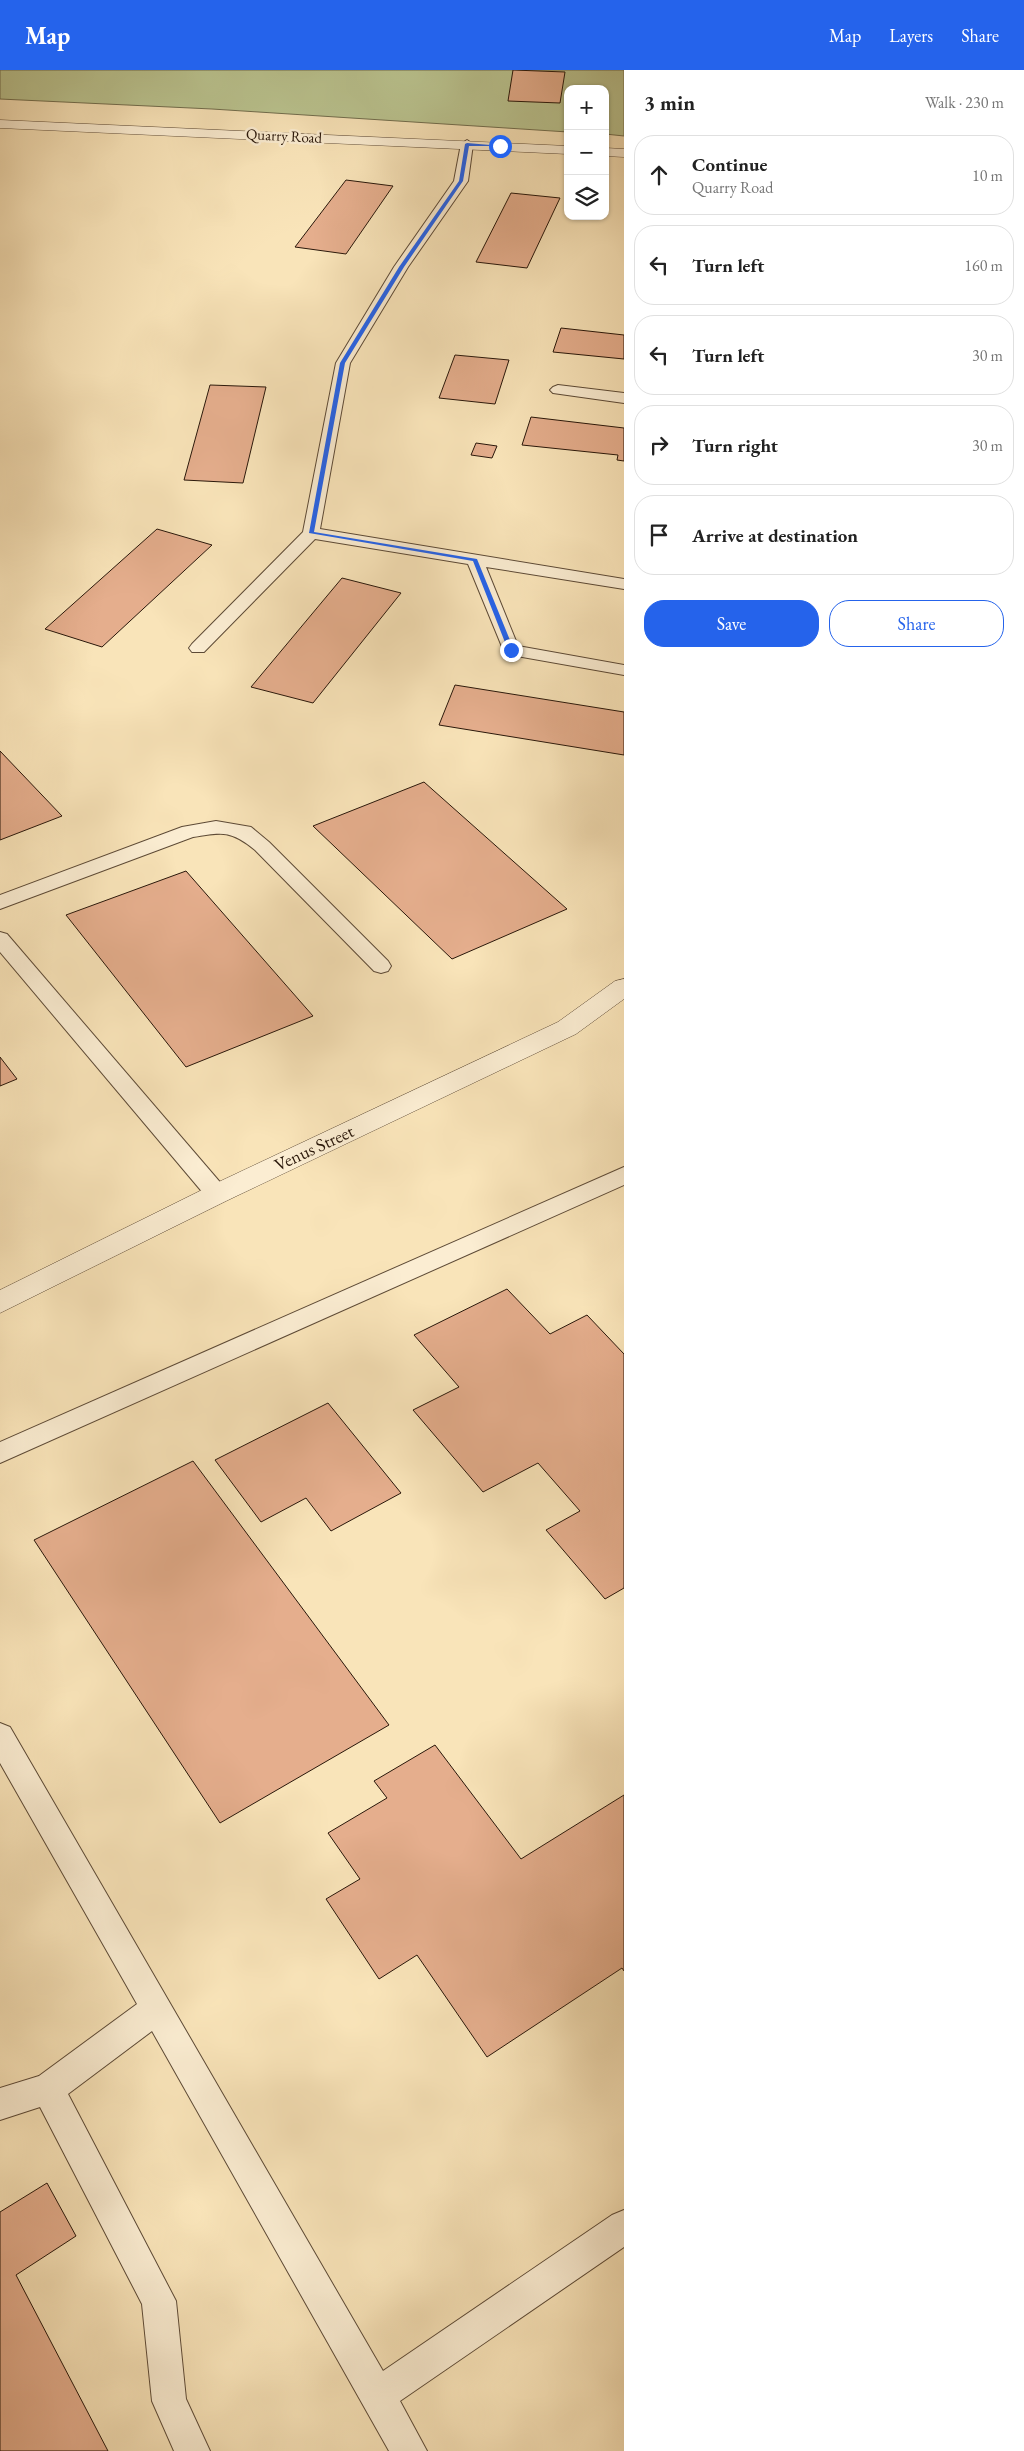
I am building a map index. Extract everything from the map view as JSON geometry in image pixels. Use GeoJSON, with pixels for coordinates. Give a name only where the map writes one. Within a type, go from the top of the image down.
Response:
{"type":"FeatureCollection","features":[{"type":"Feature","properties":{"kind":"street","name":"Quarry Road"},"geometry":{"type":"LineString","coordinates":[[0,124],[564,150]]}},
{"type":"Feature","properties":{"kind":"street"},"geometry":{"type":"LineString","coordinates":[[609,152],[624,153]]}},
{"type":"Feature","properties":{"kind":"street","name":"Venus Street"},"geometry":{"type":"LineString","coordinates":[[0,1302],[217,1194],[568,1028],[624,987]]}},
{"type":"Feature","properties":{"kind":"lane"},"geometry":{"type":"LineString","coordinates":[[198,648],[311,533],[343,363],[401,267],[461,181],[467,144]]}},
{"type":"Feature","properties":{"kind":"lane"},"geometry":{"type":"LineString","coordinates":[[558,390],[624,398]]}},
{"type":"Feature","properties":{"kind":"lane"},"geometry":{"type":"LineString","coordinates":[[311,533],[624,584]]}},
{"type":"Feature","properties":{"kind":"lane"},"geometry":{"type":"LineString","coordinates":[[475,560],[511,650],[624,670]]}},
{"type":"Feature","properties":{"kind":"lane"},"geometry":{"type":"LineString","coordinates":[[0,902],[189,831],[216,827],[244,831],[262,846],[381,966]]}},
{"type":"Feature","properties":{"kind":"lane"},"geometry":{"type":"LineString","coordinates":[[0,938],[217,1194]]}},
{"type":"Feature","properties":{"kind":"lane"},"geometry":{"type":"LineString","coordinates":[[0,1453],[624,1175]]}},
{"type":"Feature","properties":{"kind":"lane"},"geometry":{"type":"LineString","coordinates":[[0,1736],[409,2451]]}},
{"type":"Feature","properties":{"kind":"lane"},"geometry":{"type":"LineString","coordinates":[[0,2104],[48,2089],[156,2009]]}},
{"type":"Feature","properties":{"kind":"lane"},"geometry":{"type":"LineString","coordinates":[[48,2089],[159,2301],[169,2401],[192,2451]]}},
{"type":"Feature","properties":{"kind":"lane"},"geometry":{"type":"LineString","coordinates":[[377,2396],[624,2227]]}},
{"type":"Feature","properties":{"kind":"green space"},"geometry":{"type":"Polygon","coordinates":[[[0,70],[624,70],[624,136],[609,134],[609,85],[564,85],[564,132],[212,109],[0,99],[0,70]]]}},
{"type":"Feature","properties":{"kind":"building"},"geometry":{"type":"Polygon","coordinates":[[[513,70],[565,72],[560,103],[508,101],[513,70]]]}},
{"type":"Feature","properties":{"kind":"building"},"geometry":{"type":"Polygon","coordinates":[[[346,180],[393,186],[346,254],[295,247],[346,180]]]}},
{"type":"Feature","properties":{"kind":"building"},"geometry":{"type":"Polygon","coordinates":[[[511,193],[560,198],[527,268],[476,262],[511,193]]]}},
{"type":"Feature","properties":{"kind":"building"},"geometry":{"type":"Polygon","coordinates":[[[561,328],[624,335],[624,359],[553,352],[561,328]]]}},
{"type":"Feature","properties":{"kind":"building"},"geometry":{"type":"Polygon","coordinates":[[[455,355],[509,360],[495,404],[439,398],[455,355]]]}},
{"type":"Feature","properties":{"kind":"building"},"geometry":{"type":"Polygon","coordinates":[[[210,385],[266,387],[243,483],[184,480],[210,385]]]}},
{"type":"Feature","properties":{"kind":"building"},"geometry":{"type":"Polygon","coordinates":[[[531,417],[624,428],[624,461],[617,460],[618,455],[522,445],[531,417]]]}},
{"type":"Feature","properties":{"kind":"building"},"geometry":{"type":"Polygon","coordinates":[[[476,443],[497,446],[492,458],[471,455],[476,443]]]}},
{"type":"Feature","properties":{"kind":"building"},"geometry":{"type":"Polygon","coordinates":[[[157,529],[212,545],[102,647],[45,629],[157,529]]]}},
{"type":"Feature","properties":{"kind":"building"},"geometry":{"type":"Polygon","coordinates":[[[342,578],[401,593],[313,703],[251,687],[342,578]]]}},
{"type":"Feature","properties":{"kind":"building"},"geometry":{"type":"Polygon","coordinates":[[[455,685],[624,712],[624,755],[439,725],[455,685]]]}},
{"type":"Feature","properties":{"kind":"building"},"geometry":{"type":"Polygon","coordinates":[[[0,751],[62,816],[0,840],[0,751]]]}},
{"type":"Feature","properties":{"kind":"building"},"geometry":{"type":"Polygon","coordinates":[[[424,782],[567,909],[452,959],[313,826],[424,782]]]}},
{"type":"Feature","properties":{"kind":"building"},"geometry":{"type":"Polygon","coordinates":[[[186,871],[313,1016],[186,1067],[66,915],[186,871]]]}},
{"type":"Feature","properties":{"kind":"building"},"geometry":{"type":"Polygon","coordinates":[[[0,1057],[17,1079],[0,1086],[0,1057]]]}},
{"type":"Feature","properties":{"kind":"building"},"geometry":{"type":"Polygon","coordinates":[[[507,1289],[550,1334],[587,1315],[624,1354],[624,1588],[605,1599],[546,1530],[580,1511],[538,1463],[483,1492],[413,1410],[459,1387],[414,1335],[507,1289]]]}},
{"type":"Feature","properties":{"kind":"building"},"geometry":{"type":"Polygon","coordinates":[[[328,1403],[401,1493],[331,1531],[306,1498],[261,1522],[215,1460],[328,1403]]]}},
{"type":"Feature","properties":{"kind":"building"},"geometry":{"type":"Polygon","coordinates":[[[193,1461],[389,1725],[220,1823],[34,1540],[193,1461]]]}},
{"type":"Feature","properties":{"kind":"building"},"geometry":{"type":"Polygon","coordinates":[[[435,1745],[521,1859],[624,1795],[624,1971],[622,1968],[487,2057],[417,1955],[379,1979],[326,1899],[360,1879],[328,1833],[387,1798],[374,1781],[435,1745]]]}},
{"type":"Feature","properties":{"kind":"building"},"geometry":{"type":"Polygon","coordinates":[[[47,2183],[76,2236],[16,2275],[108,2451],[0,2451],[0,2212],[47,2183]]]}},
{"type":"Feature","properties":{"kind":"route"},"geometry":{"type":"LineString","coordinates":[[500,146],[467,144],[461,181],[401,267],[343,363],[311,533],[475,560],[511,650]]}}]}
